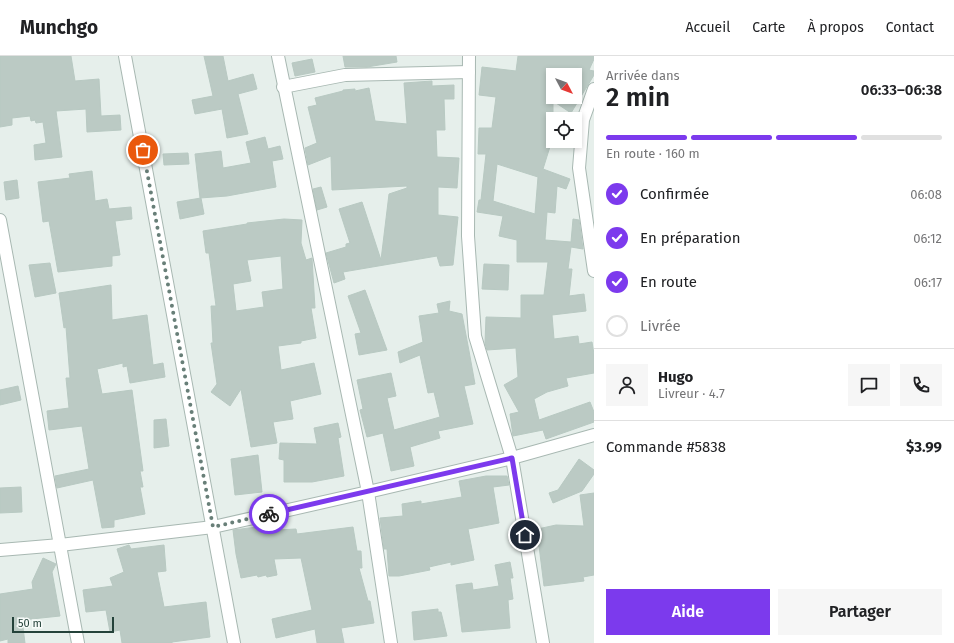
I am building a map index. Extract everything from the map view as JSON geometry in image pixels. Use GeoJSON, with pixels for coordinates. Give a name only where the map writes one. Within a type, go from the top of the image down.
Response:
{"type":"FeatureCollection","features":[{"type":"Feature","properties":{"kind":"street"},"geometry":{"type":"LineString","coordinates":[[125,56],[234,643]]}},
{"type":"Feature","properties":{"kind":"street"},"geometry":{"type":"LineString","coordinates":[[278,56],[283,87],[368,492],[391,643]]}},
{"type":"Feature","properties":{"kind":"street"},"geometry":{"type":"LineString","coordinates":[[469,56],[468,236],[475,336],[512,458],[543,643]]}},
{"type":"Feature","properties":{"kind":"street"},"geometry":{"type":"LineString","coordinates":[[283,87],[345,75],[469,72]]}},
{"type":"Feature","properties":{"kind":"street"},"geometry":{"type":"LineString","coordinates":[[594,89],[583,120],[579,168],[594,271]]}},
{"type":"Feature","properties":{"kind":"street"},"geometry":{"type":"LineString","coordinates":[[0,220],[78,643]]}},
{"type":"Feature","properties":{"kind":"street"},"geometry":{"type":"LineString","coordinates":[[0,550],[60,545],[213,527],[512,458],[594,435]]}},
{"type":"Feature","properties":{"kind":"building"},"geometry":{"type":"Polygon","coordinates":[[[0,56],[71,56],[75,81],[99,79],[101,116],[120,115],[121,130],[87,132],[86,109],[56,111],[62,157],[35,160],[34,145],[46,143],[43,122],[36,123],[35,120],[31,121],[30,116],[12,118],[12,125],[0,127],[0,56]]]}},
{"type":"Feature","properties":{"kind":"building"},"geometry":{"type":"Polygon","coordinates":[[[204,56],[223,56],[228,81],[253,74],[257,89],[238,94],[248,134],[227,138],[222,109],[195,114],[192,100],[213,96],[204,56]]]}},
{"type":"Feature","properties":{"kind":"building"},"geometry":{"type":"Polygon","coordinates":[[[343,56],[396,56],[397,62],[367,67],[345,67],[343,56]]]}},
{"type":"Feature","properties":{"kind":"building"},"geometry":{"type":"Polygon","coordinates":[[[518,56],[594,56],[589,70],[594,71],[594,75],[582,95],[582,68],[546,68],[546,104],[553,104],[553,112],[546,112],[546,148],[550,148],[543,169],[570,179],[566,189],[557,186],[555,213],[547,212],[545,240],[571,242],[573,219],[579,220],[583,249],[571,247],[568,269],[572,269],[569,296],[584,294],[586,311],[552,315],[554,339],[578,336],[579,344],[592,342],[594,354],[594,373],[566,378],[568,386],[547,392],[534,399],[539,420],[590,402],[594,412],[594,422],[546,439],[543,430],[513,436],[510,414],[519,412],[504,385],[518,377],[516,348],[487,350],[485,343],[486,317],[521,318],[521,295],[544,295],[548,262],[517,262],[517,240],[499,236],[503,216],[477,212],[479,200],[481,200],[486,154],[478,154],[479,128],[492,128],[496,97],[479,95],[482,67],[516,71],[518,56]],[[497,164],[493,201],[535,214],[538,177],[497,164]]]}},
{"type":"Feature","properties":{"kind":"building"},"geometry":{"type":"Polygon","coordinates":[[[312,59],[315,72],[295,76],[292,63],[312,59]]]}},
{"type":"Feature","properties":{"kind":"building"},"geometry":{"type":"Polygon","coordinates":[[[432,81],[432,86],[454,85],[454,99],[444,99],[445,130],[436,130],[437,157],[459,158],[457,188],[438,187],[438,215],[458,217],[453,265],[440,266],[437,256],[343,272],[345,279],[334,283],[326,253],[346,247],[346,244],[350,243],[339,209],[362,202],[381,260],[389,194],[407,188],[407,186],[332,190],[331,156],[308,165],[305,148],[317,143],[308,107],[317,105],[315,98],[343,90],[355,89],[355,91],[369,88],[375,121],[407,124],[404,83],[432,81]]]}},
{"type":"Feature","properties":{"kind":"building"},"geometry":{"type":"Polygon","coordinates":[[[558,104],[576,104],[572,112],[558,104]]]}},
{"type":"Feature","properties":{"kind":"building"},"geometry":{"type":"Polygon","coordinates":[[[265,137],[268,149],[280,146],[283,159],[272,161],[276,187],[227,196],[200,198],[195,154],[221,151],[223,168],[251,163],[246,142],[265,137]]]}},
{"type":"Feature","properties":{"kind":"building"},"geometry":{"type":"Polygon","coordinates":[[[188,153],[189,164],[164,165],[163,154],[188,153]]]}},
{"type":"Feature","properties":{"kind":"building"},"geometry":{"type":"Polygon","coordinates":[[[92,171],[95,201],[107,199],[109,209],[131,207],[132,219],[115,221],[120,255],[112,256],[112,266],[58,272],[49,221],[43,222],[38,182],[70,178],[69,174],[92,171]]]}},
{"type":"Feature","properties":{"kind":"building"},"geometry":{"type":"Polygon","coordinates":[[[17,180],[19,198],[6,200],[4,182],[17,180]]]}},
{"type":"Feature","properties":{"kind":"building"},"geometry":{"type":"Polygon","coordinates":[[[321,187],[327,207],[317,210],[313,189],[321,187]]]}},
{"type":"Feature","properties":{"kind":"building"},"geometry":{"type":"Polygon","coordinates":[[[201,198],[204,214],[180,219],[177,202],[201,198]]]}},
{"type":"Feature","properties":{"kind":"building"},"geometry":{"type":"Polygon","coordinates":[[[284,219],[302,220],[301,243],[306,260],[312,258],[315,308],[311,308],[316,338],[301,341],[301,343],[278,346],[281,370],[314,363],[321,394],[290,401],[293,419],[273,422],[277,443],[251,447],[241,389],[230,406],[211,392],[217,384],[211,343],[213,343],[211,306],[216,306],[209,253],[206,253],[203,231],[247,223],[284,219]],[[281,256],[247,260],[251,281],[233,284],[236,311],[264,307],[262,292],[283,289],[281,256]]]}},
{"type":"Feature","properties":{"kind":"building"},"geometry":{"type":"Polygon","coordinates":[[[50,263],[56,293],[35,297],[29,265],[50,263]]]}},
{"type":"Feature","properties":{"kind":"building"},"geometry":{"type":"Polygon","coordinates":[[[484,264],[509,265],[508,290],[482,289],[484,264]]]}},
{"type":"Feature","properties":{"kind":"building"},"geometry":{"type":"Polygon","coordinates":[[[111,285],[112,320],[147,315],[153,365],[163,363],[165,377],[130,383],[127,366],[123,367],[123,363],[97,369],[102,394],[132,390],[143,471],[140,471],[143,487],[140,487],[145,514],[114,520],[114,527],[102,528],[93,480],[57,488],[55,476],[89,469],[82,426],[49,430],[47,411],[69,408],[66,378],[70,378],[66,327],[64,328],[59,293],[111,285]]]}},
{"type":"Feature","properties":{"kind":"building"},"geometry":{"type":"Polygon","coordinates":[[[365,290],[387,350],[359,355],[355,334],[361,333],[348,296],[365,290]]]}},
{"type":"Feature","properties":{"kind":"building"},"geometry":{"type":"Polygon","coordinates":[[[450,301],[449,311],[462,314],[469,351],[475,384],[464,386],[473,424],[438,431],[440,438],[410,447],[414,466],[391,471],[383,433],[367,437],[360,410],[363,409],[357,380],[391,373],[396,396],[387,398],[394,430],[440,417],[434,392],[428,393],[420,355],[400,363],[398,352],[423,342],[419,316],[439,313],[437,304],[450,301]]]}},
{"type":"Feature","properties":{"kind":"building"},"geometry":{"type":"Polygon","coordinates":[[[18,386],[21,400],[0,405],[0,390],[18,386]]]}},
{"type":"Feature","properties":{"kind":"building"},"geometry":{"type":"Polygon","coordinates":[[[166,419],[169,446],[154,448],[154,420],[166,419]]]}},
{"type":"Feature","properties":{"kind":"building"},"geometry":{"type":"Polygon","coordinates":[[[338,423],[341,437],[338,438],[344,476],[312,482],[284,482],[284,460],[279,459],[280,443],[317,444],[314,428],[338,423]]]}},
{"type":"Feature","properties":{"kind":"building"},"geometry":{"type":"Polygon","coordinates":[[[258,455],[262,492],[235,495],[231,459],[258,455]]]}},
{"type":"Feature","properties":{"kind":"building"},"geometry":{"type":"Polygon","coordinates":[[[579,459],[594,470],[594,474],[582,491],[553,503],[549,493],[558,490],[579,459]]]}},
{"type":"Feature","properties":{"kind":"building"},"geometry":{"type":"Polygon","coordinates":[[[486,476],[507,476],[509,485],[493,487],[499,523],[468,529],[474,560],[451,565],[451,562],[429,567],[430,570],[399,576],[389,576],[387,549],[384,549],[380,518],[403,516],[402,504],[421,501],[421,504],[462,497],[459,481],[486,476]]]}},
{"type":"Feature","properties":{"kind":"building"},"geometry":{"type":"Polygon","coordinates":[[[21,487],[22,512],[0,513],[0,488],[21,487]]]}},
{"type":"Feature","properties":{"kind":"building"},"geometry":{"type":"Polygon","coordinates":[[[594,493],[594,575],[583,577],[584,581],[544,586],[539,546],[535,546],[533,530],[556,525],[584,526],[580,495],[594,493]]]}},
{"type":"Feature","properties":{"kind":"building"},"geometry":{"type":"Polygon","coordinates":[[[265,526],[268,534],[276,533],[276,530],[296,529],[297,534],[353,527],[357,551],[361,551],[362,568],[359,568],[368,601],[370,601],[374,623],[341,628],[344,643],[317,643],[315,629],[276,638],[272,619],[312,610],[301,558],[274,559],[277,575],[258,577],[257,575],[241,578],[233,530],[265,526]]]}},
{"type":"Feature","properties":{"kind":"building"},"geometry":{"type":"Polygon","coordinates":[[[129,545],[131,549],[164,545],[166,571],[157,572],[164,607],[206,602],[210,637],[172,643],[122,643],[120,630],[110,632],[106,610],[86,612],[83,590],[113,586],[110,578],[124,572],[117,549],[129,545]]]}},
{"type":"Feature","properties":{"kind":"building"},"geometry":{"type":"Polygon","coordinates":[[[43,558],[56,564],[52,572],[60,616],[22,620],[25,643],[8,643],[8,639],[0,641],[0,594],[33,589],[32,582],[43,558]]]}},
{"type":"Feature","properties":{"kind":"building"},"geometry":{"type":"Polygon","coordinates":[[[510,562],[513,578],[510,578],[513,599],[508,600],[510,628],[462,632],[456,585],[472,583],[473,590],[499,586],[495,565],[510,562]]]}},
{"type":"Feature","properties":{"kind":"building"},"geometry":{"type":"Polygon","coordinates":[[[438,609],[438,612],[441,612],[447,636],[414,640],[412,612],[438,609]]]}},
{"type":"Feature","properties":{"kind":"way so far"},"geometry":{"type":"LineString","coordinates":[[143,150],[213,527],[269,514]]}},
{"type":"Feature","properties":{"kind":"route"},"geometry":{"type":"LineString","coordinates":[[269,514],[512,458],[525,535]]}}]}
